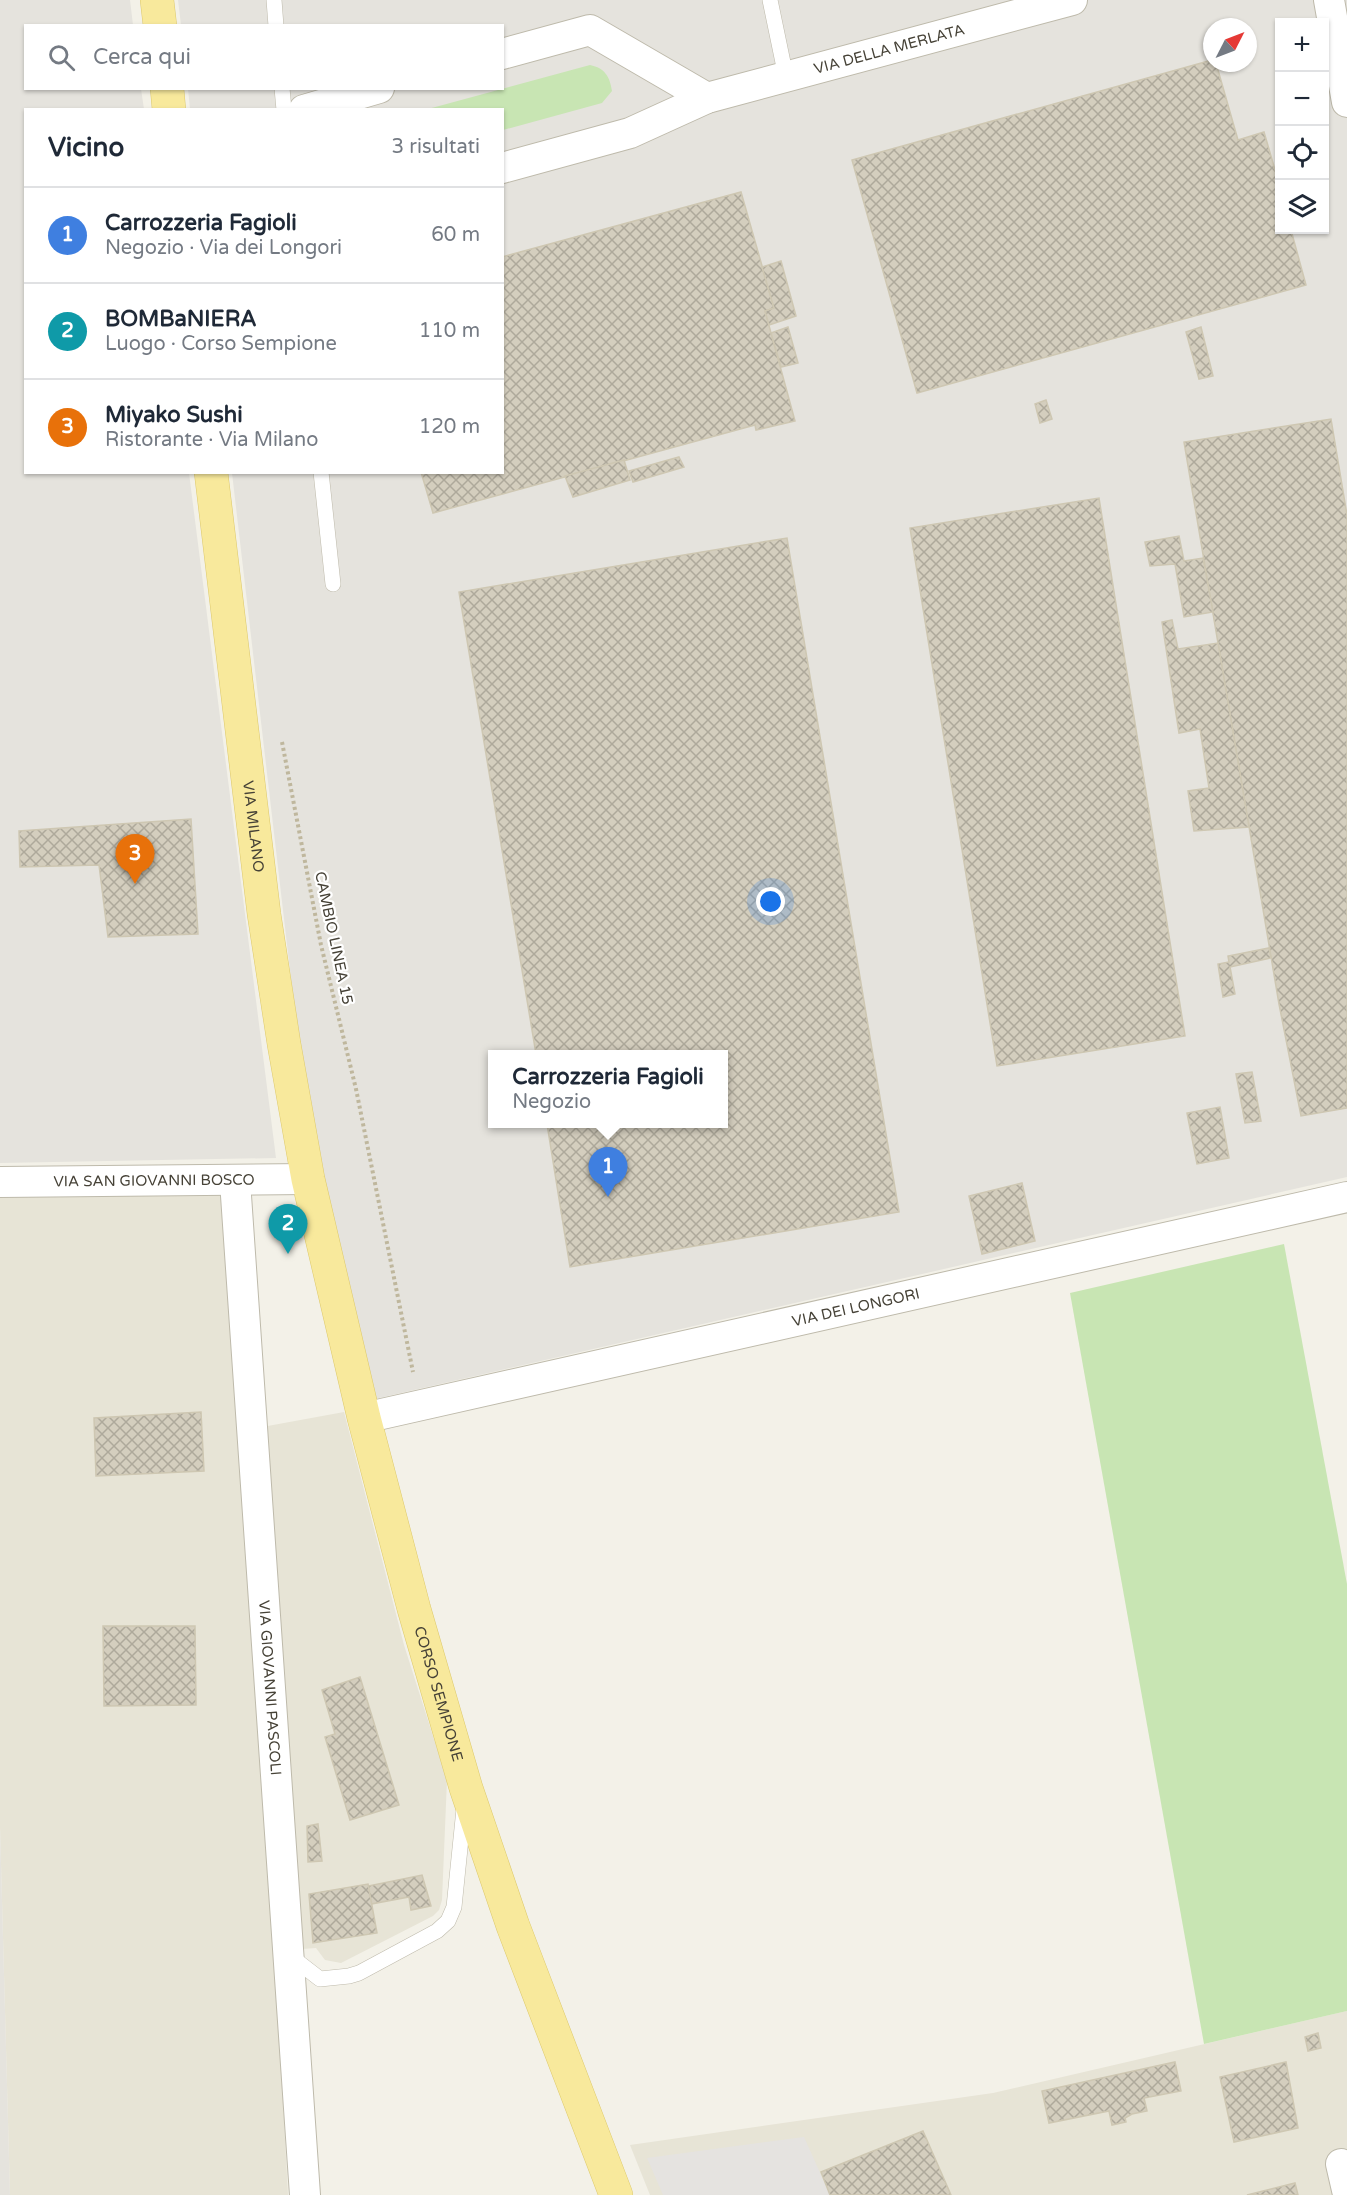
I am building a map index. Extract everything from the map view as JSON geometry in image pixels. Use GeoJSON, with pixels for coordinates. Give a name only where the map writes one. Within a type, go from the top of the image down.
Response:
{"type":"FeatureCollection","features":[{"type":"Feature","properties":{"kind":"main road"},"geometry":{"type":"LineString","coordinates":[[157,0],[160,24]]}},
{"type":"Feature","properties":{"kind":"main road"},"geometry":{"type":"LineString","coordinates":[[167,90],[169,108]]}},
{"type":"Feature","properties":{"kind":"main road","name":"VIA MILANO"},"geometry":{"type":"LineString","coordinates":[[211,474],[264,914],[308,1179]]}},
{"type":"Feature","properties":{"kind":"main road","name":"CORSO SEMPIONE"},"geometry":{"type":"LineString","coordinates":[[308,1179],[364,1418],[414,1609],[466,1788],[513,1926],[616,2195]]}},
{"type":"Feature","properties":{"kind":"street","name":"VIA DELLA MERLATA"},"geometry":{"type":"LineString","coordinates":[[504,167],[630,133],[707,98],[1072,0]]}},
{"type":"Feature","properties":{"kind":"street"},"geometry":{"type":"LineString","coordinates":[[1329,0],[1347,102]]}},
{"type":"Feature","properties":{"kind":"street"},"geometry":{"type":"LineString","coordinates":[[504,53],[590,30],[707,98]]}},
{"type":"Feature","properties":{"kind":"street"},"geometry":{"type":"LineString","coordinates":[[311,108],[372,90]]}},
{"type":"Feature","properties":{"kind":"street","name":"VIA SAN GIOVANNI BOSCO"},"geometry":{"type":"LineString","coordinates":[[0,1182],[308,1179]]}},
{"type":"Feature","properties":{"kind":"street","name":"VIA GIOVANNI PASCOLI"},"geometry":{"type":"LineString","coordinates":[[235,1181],[305,2195]]}},
{"type":"Feature","properties":{"kind":"street","name":"VIA DEI LONGORI"},"geometry":{"type":"LineString","coordinates":[[364,1418],[1347,1197]]}},
{"type":"Feature","properties":{"kind":"lane"},"geometry":{"type":"LineString","coordinates":[[273,0],[276,24]]}},
{"type":"Feature","properties":{"kind":"lane"},"geometry":{"type":"LineString","coordinates":[[770,0],[786,76]]}},
{"type":"Feature","properties":{"kind":"lane"},"geometry":{"type":"LineString","coordinates":[[282,90],[284,108]]}},
{"type":"Feature","properties":{"kind":"lane"},"geometry":{"type":"LineString","coordinates":[[321,474],[333,584]]}},
{"type":"Feature","properties":{"kind":"lane"},"geometry":{"type":"LineString","coordinates":[[288,1954],[320,1979],[349,1976],[437,1931],[448,1921],[454,1907],[466,1788]]}},
{"type":"Feature","properties":{"kind":"path","name":"CAMBIO LINEA 15"},"geometry":{"type":"LineString","coordinates":[[282,740],[321,945],[356,1089],[419,1405]]}},
{"type":"Feature","properties":{"kind":"shaded area"},"geometry":{"type":"Polygon","coordinates":[[[0,0],[130,0],[133,24],[24,24],[24,90],[141,90],[144,108],[24,108],[24,474],[189,474],[276,1158],[0,1163],[0,0]]]}},
{"type":"Feature","properties":{"kind":"shaded area"},"geometry":{"type":"Polygon","coordinates":[[[178,0],[1347,0],[1347,1177],[366,1401],[314,1176],[232,474],[504,474],[504,108],[190,108],[188,90],[504,90],[504,24],[181,24],[178,0]]]}},
{"type":"Feature","properties":{"kind":"shaded area"},"geometry":{"type":"Polygon","coordinates":[[[0,1194],[224,1194],[241,1431],[344,1412],[404,1645],[447,1780],[442,1900],[439,1910],[433,1916],[341,1963],[325,1960],[316,1948],[275,1951],[288,2195],[10,2195],[0,1827],[0,1194]]]}},
{"type":"Feature","properties":{"kind":"shaded area"},"geometry":{"type":"Polygon","coordinates":[[[0,1827],[10,2195],[0,2195],[0,1827]]]}},
{"type":"Feature","properties":{"kind":"shaded area"},"geometry":{"type":"Polygon","coordinates":[[[1347,2011],[1347,2195],[650,2195],[630,2145],[993,2093],[1347,2011]]]}},
{"type":"Feature","properties":{"kind":"shaded area"},"geometry":{"type":"Polygon","coordinates":[[[804,2137],[830,2195],[663,2195],[647,2158],[804,2137]]]}},
{"type":"Feature","properties":{"kind":"green space"},"geometry":{"type":"Polygon","coordinates":[[[590,65],[606,74],[612,91],[602,103],[504,130],[504,108],[432,108],[590,65]]]}},
{"type":"Feature","properties":{"kind":"green space"},"geometry":{"type":"Polygon","coordinates":[[[1284,1244],[1347,1584],[1347,2011],[1204,2044],[1070,1293],[1284,1244]]]}},
{"type":"Feature","properties":{"kind":"building"},"geometry":{"type":"Polygon","coordinates":[[[1203,62],[1203,72],[1219,72],[1238,140],[1264,132],[1275,170],[1275,234],[1292,234],[1306,285],[917,393],[852,160],[1203,62]]]}},
{"type":"Feature","properties":{"kind":"building"},"geometry":{"type":"Polygon","coordinates":[[[741,192],[774,308],[765,311],[795,421],[756,430],[755,425],[433,513],[422,474],[504,474],[504,256],[741,192]]]}},
{"type":"Feature","properties":{"kind":"building"},"geometry":{"type":"Polygon","coordinates":[[[781,261],[796,316],[769,325],[765,311],[774,308],[762,267],[781,261]]]}},
{"type":"Feature","properties":{"kind":"building"},"geometry":{"type":"Polygon","coordinates":[[[788,327],[798,363],[781,367],[771,333],[788,327]]]}},
{"type":"Feature","properties":{"kind":"building"},"geometry":{"type":"Polygon","coordinates":[[[1201,327],[1213,376],[1199,379],[1186,332],[1201,327]]]}},
{"type":"Feature","properties":{"kind":"building"},"geometry":{"type":"Polygon","coordinates":[[[1046,400],[1052,419],[1040,423],[1035,404],[1046,400]]]}},
{"type":"Feature","properties":{"kind":"building"},"geometry":{"type":"Polygon","coordinates":[[[1331,419],[1347,515],[1347,1108],[1301,1116],[1279,1004],[1184,442],[1331,419]]]}},
{"type":"Feature","properties":{"kind":"building"},"geometry":{"type":"Polygon","coordinates":[[[679,457],[684,467],[633,482],[629,471],[679,457]]]}},
{"type":"Feature","properties":{"kind":"building"},"geometry":{"type":"Polygon","coordinates":[[[624,460],[630,480],[573,497],[565,476],[624,460]]]}},
{"type":"Feature","properties":{"kind":"building"},"geometry":{"type":"Polygon","coordinates":[[[1099,498],[1185,1036],[997,1066],[910,528],[1099,498]]]}},
{"type":"Feature","properties":{"kind":"building"},"geometry":{"type":"Polygon","coordinates":[[[1179,536],[1184,561],[1203,558],[1213,612],[1184,617],[1175,564],[1150,566],[1145,542],[1179,536]]]}},
{"type":"Feature","properties":{"kind":"building"},"geometry":{"type":"Polygon","coordinates":[[[787,538],[899,1212],[570,1267],[548,1128],[728,1128],[728,1050],[535,1050],[459,592],[787,538]]]}},
{"type":"Feature","properties":{"kind":"building"},"geometry":{"type":"Polygon","coordinates":[[[1172,620],[1178,649],[1218,643],[1249,827],[1194,831],[1188,791],[1209,788],[1200,729],[1179,733],[1162,622],[1172,620]]]}},
{"type":"Feature","properties":{"kind":"building"},"geometry":{"type":"Polygon","coordinates":[[[191,819],[198,934],[108,937],[99,865],[20,867],[19,831],[191,819]]]}},
{"type":"Feature","properties":{"kind":"building"},"geometry":{"type":"Polygon","coordinates":[[[1269,948],[1271,958],[1230,967],[1235,994],[1223,997],[1218,964],[1229,962],[1228,956],[1269,948]]]}},
{"type":"Feature","properties":{"kind":"building"},"geometry":{"type":"Polygon","coordinates":[[[1252,1072],[1261,1121],[1245,1123],[1236,1074],[1252,1072]]]}},
{"type":"Feature","properties":{"kind":"building"},"geometry":{"type":"Polygon","coordinates":[[[1220,1107],[1229,1158],[1197,1164],[1187,1113],[1220,1107]]]}},
{"type":"Feature","properties":{"kind":"building"},"geometry":{"type":"Polygon","coordinates":[[[1022,1183],[1035,1241],[982,1254],[969,1196],[1022,1183]]]}},
{"type":"Feature","properties":{"kind":"building"},"geometry":{"type":"Polygon","coordinates":[[[201,1412],[204,1471],[96,1476],[94,1418],[201,1412]]]}},
{"type":"Feature","properties":{"kind":"building"},"geometry":{"type":"Polygon","coordinates":[[[103,1626],[195,1626],[196,1705],[104,1706],[103,1626]]]}},
{"type":"Feature","properties":{"kind":"building"},"geometry":{"type":"Polygon","coordinates":[[[360,1677],[399,1805],[350,1820],[325,1737],[335,1734],[322,1690],[360,1677]]]}},
{"type":"Feature","properties":{"kind":"building"},"geometry":{"type":"Polygon","coordinates":[[[318,1824],[322,1861],[308,1862],[307,1826],[318,1824]]]}},
{"type":"Feature","properties":{"kind":"building"},"geometry":{"type":"Polygon","coordinates":[[[422,1875],[431,1906],[411,1910],[409,1897],[371,1904],[368,1886],[422,1875]]]}},
{"type":"Feature","properties":{"kind":"building"},"geometry":{"type":"Polygon","coordinates":[[[368,1884],[377,1933],[313,1943],[309,1894],[368,1884]]]}},
{"type":"Feature","properties":{"kind":"building"},"geometry":{"type":"Polygon","coordinates":[[[1318,2033],[1321,2048],[1308,2051],[1305,2037],[1318,2033]]]}},
{"type":"Feature","properties":{"kind":"building"},"geometry":{"type":"Polygon","coordinates":[[[1175,2062],[1181,2091],[1144,2098],[1147,2111],[1132,2114],[1125,2118],[1126,2122],[1112,2125],[1109,2111],[1049,2123],[1042,2091],[1175,2062]]]}},
{"type":"Feature","properties":{"kind":"building"},"geometry":{"type":"Polygon","coordinates":[[[1286,2062],[1298,2128],[1234,2142],[1220,2077],[1286,2062]]]}},
{"type":"Feature","properties":{"kind":"building"},"geometry":{"type":"Polygon","coordinates":[[[923,2131],[951,2195],[830,2195],[821,2172],[923,2131]]]}},
{"type":"Feature","properties":{"kind":"building"},"geometry":{"type":"Polygon","coordinates":[[[1295,2183],[1298,2195],[1247,2195],[1295,2183]]]}},
{"type":"Feature","properties":{"kind":"place","name":"Miyako Sushi"},"geometry":{"type":"Point","coordinates":[135,884]}},
{"type":"Feature","properties":{"kind":"place","name":"Carrozzeria Fagioli"},"geometry":{"type":"Point","coordinates":[608,1197]}},
{"type":"Feature","properties":{"kind":"place","name":"BOMBaNIERA"},"geometry":{"type":"Point","coordinates":[288,1254]}}]}
